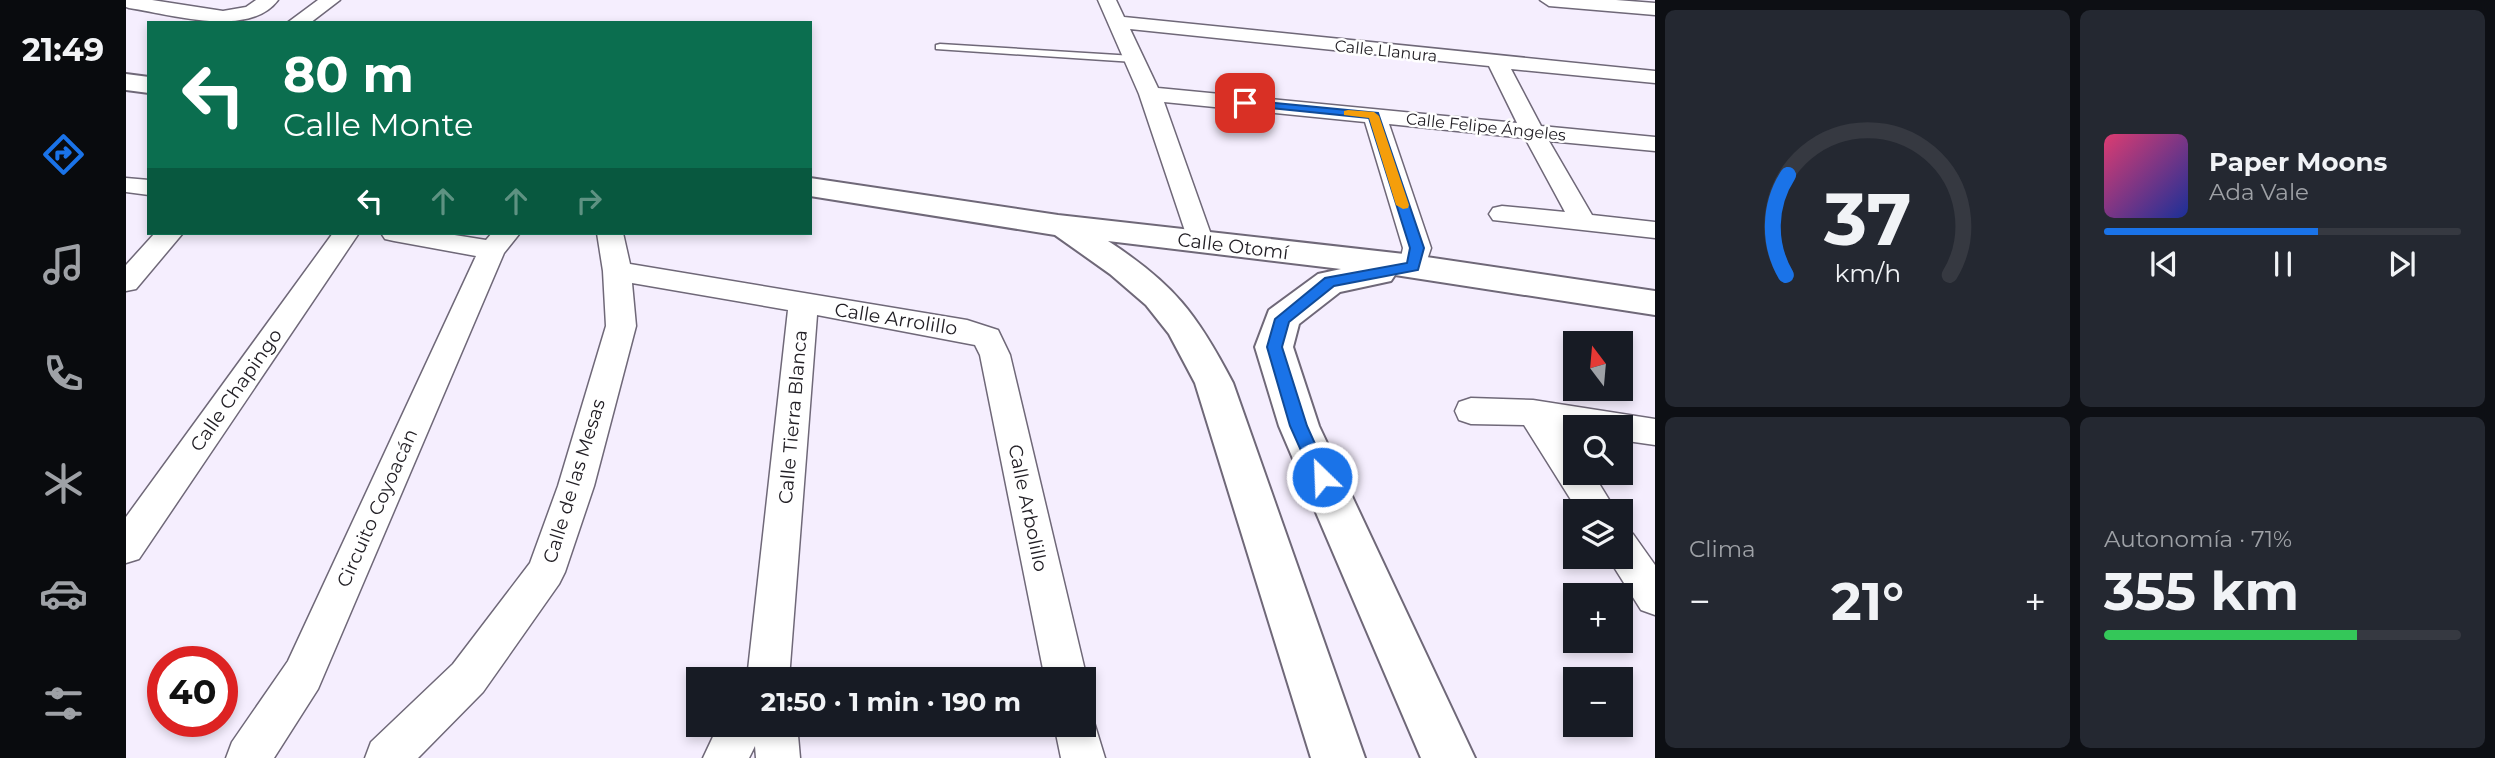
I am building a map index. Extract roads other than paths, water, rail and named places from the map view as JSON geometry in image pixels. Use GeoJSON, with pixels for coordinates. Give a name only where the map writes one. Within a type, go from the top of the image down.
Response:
{"type":"FeatureCollection","features":[{"type":"Feature","properties":{"kind":"street"},"geometry":{"type":"LineString","coordinates":[[128,2],[151,0]]}},
{"type":"Feature","properties":{"kind":"street"},"geometry":{"type":"LineString","coordinates":[[128,2],[223,17],[251,11],[269,0]]}},
{"type":"Feature","properties":{"kind":"street"},"geometry":{"type":"LineString","coordinates":[[305,21],[331,0]]}},
{"type":"Feature","properties":{"kind":"street"},"geometry":{"type":"LineString","coordinates":[[1107,0],[1150,94],[1201,243]]}},
{"type":"Feature","properties":{"kind":"street"},"geometry":{"type":"LineString","coordinates":[[1549,0],[1655,9]]}},
{"type":"Feature","properties":{"kind":"street","name":"Calle Llanura"},"geometry":{"type":"LineString","coordinates":[[1117,22],[1655,77]]}},
{"type":"Feature","properties":{"kind":"street"},"geometry":{"type":"LineString","coordinates":[[1498,63],[1583,222]]}},
{"type":"Feature","properties":{"kind":"street"},"geometry":{"type":"LineString","coordinates":[[126,82],[147,85]]}},
{"type":"Feature","properties":{"kind":"street","name":"Calle Felipe Ángeles"},"geometry":{"type":"LineString","coordinates":[[1150,94],[1655,144]]}},
{"type":"Feature","properties":{"kind":"street"},"geometry":{"type":"LineString","coordinates":[[1374,116],[1417,248],[1413,266],[1330,282],[1282,319],[1275,347],[1299,426],[1448,758]]}},
{"type":"Feature","properties":{"kind":"street"},"geometry":{"type":"LineString","coordinates":[[126,185],[147,188]]}},
{"type":"Feature","properties":{"kind":"street","name":"Calle Otomí"},"geometry":{"type":"LineString","coordinates":[[812,187],[1058,225],[1413,266],[1655,303]]}},
{"type":"Feature","properties":{"kind":"street"},"geometry":{"type":"LineString","coordinates":[[1502,214],[1655,230]]}},
{"type":"Feature","properties":{"kind":"street"},"geometry":{"type":"LineString","coordinates":[[1058,225],[1109,256],[1168,307],[1196,345],[1213,383],[1338,758]]}},
{"type":"Feature","properties":{"kind":"street"},"geometry":{"type":"LineString","coordinates":[[126,282],[168,235]]}},
{"type":"Feature","properties":{"kind":"street","name":"Calle Chapingo"},"geometry":{"type":"LineString","coordinates":[[126,547],[344,235]]}},
{"type":"Feature","properties":{"kind":"street","name":"Circuito Coyoacán"},"geometry":{"type":"LineString","coordinates":[[248,758],[303,675],[500,241],[420,235]]}},
{"type":"Feature","properties":{"kind":"street","name":"Calle de las Mesas"},"geometry":{"type":"LineString","coordinates":[[387,758],[468,678],[546,572],[576,486],[621,326],[617,271],[610,235]]}},
{"type":"Feature","properties":{"kind":"street","name":"Calle Tierra Blanca"},"geometry":{"type":"LineString","coordinates":[[617,271],[803,305],[770,667]]}},
{"type":"Feature","properties":{"kind":"street","name":"Calle Arrolillo"},"geometry":{"type":"LineString","coordinates":[[803,305],[967,331],[987,338]]}},
{"type":"Feature","properties":{"kind":"street","name":"Calle Arbolillo"},"geometry":{"type":"LineString","coordinates":[[987,338],[995,355],[1063,667]]}},
{"type":"Feature","properties":{"kind":"street"},"geometry":{"type":"LineString","coordinates":[[1471,411],[1533,413],[1655,432]]}},
{"type":"Feature","properties":{"kind":"street"},"geometry":{"type":"LineString","coordinates":[[1533,413],[1590,499]]}},
{"type":"Feature","properties":{"kind":"street"},"geometry":{"type":"LineString","coordinates":[[1633,564],[1655,597]]}},
{"type":"Feature","properties":{"kind":"street"},"geometry":{"type":"LineString","coordinates":[[725,758],[736,737]]}},
{"type":"Feature","properties":{"kind":"street"},"geometry":{"type":"LineString","coordinates":[[776,737],[778,758]]}},
{"type":"Feature","properties":{"kind":"street"},"geometry":{"type":"LineString","coordinates":[[1078,737],[1083,758]]}},
{"type":"Feature","properties":{"kind":"lane"},"geometry":{"type":"LineString","coordinates":[[940,47],[1134,60]]}}]}
